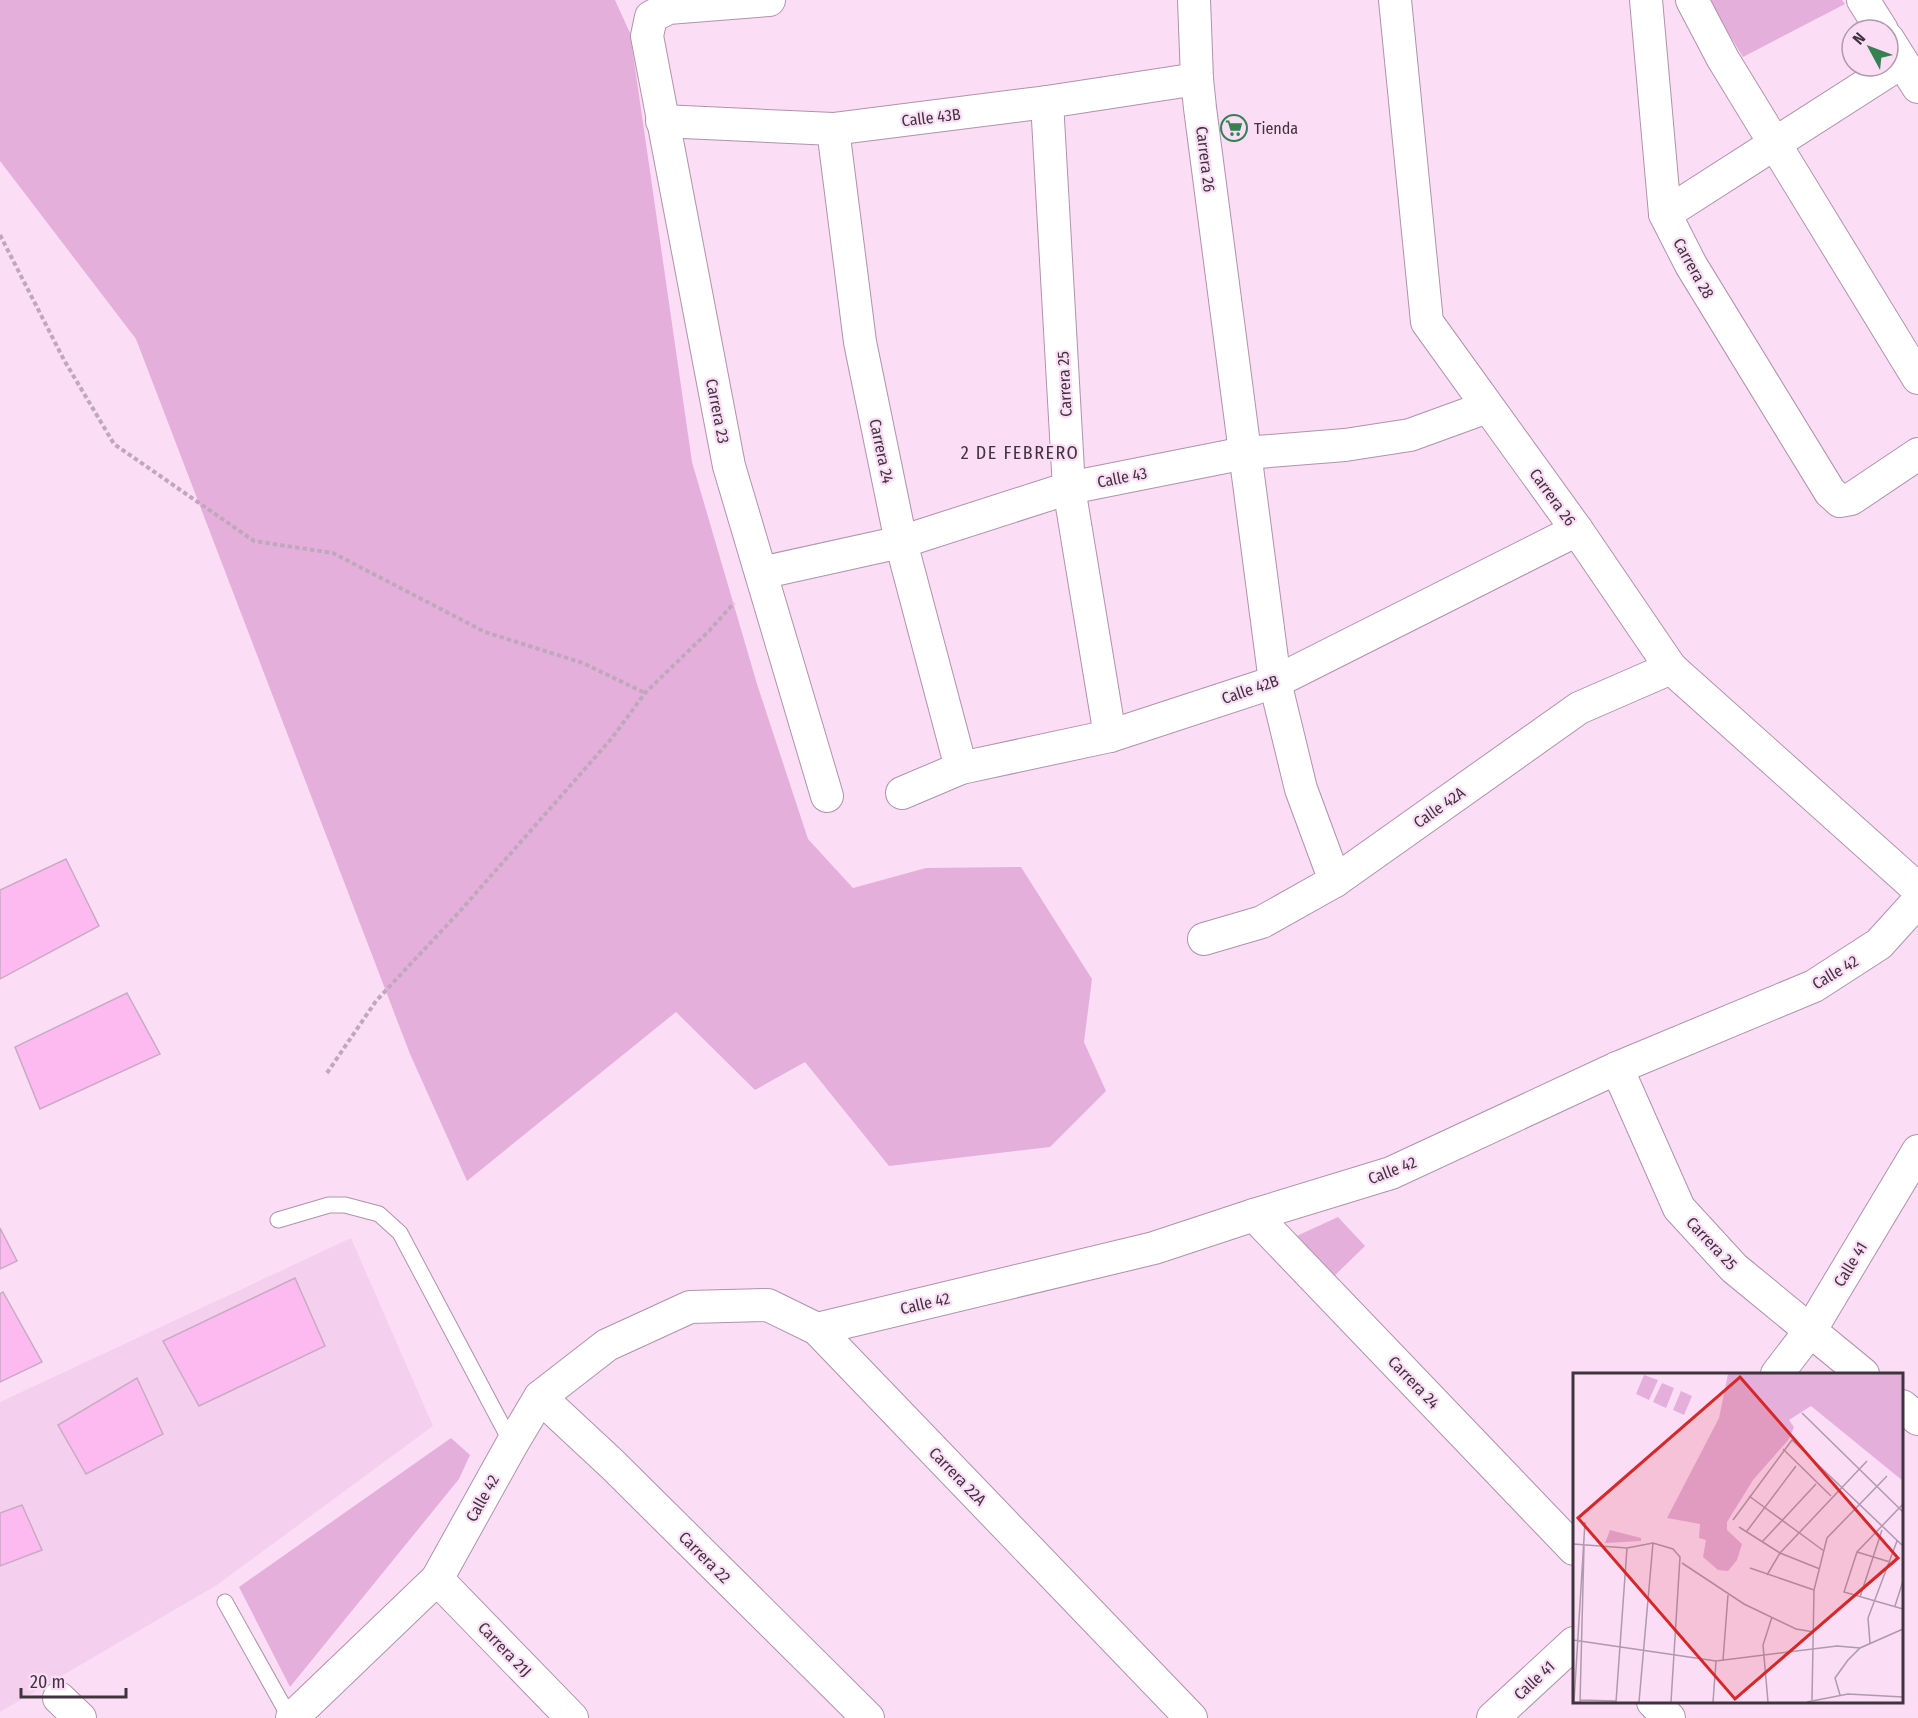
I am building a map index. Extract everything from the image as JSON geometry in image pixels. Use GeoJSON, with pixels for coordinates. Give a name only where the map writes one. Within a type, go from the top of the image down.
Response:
{"type":"FeatureCollection","features":[{"type":"Feature","properties":{"kind":"street","name":"Carrera 23"},"geometry":{"type":"LineString","coordinates":[[769,0],[668,8],[651,17],[647,36],[729,466],[827,796]]}},
{"type":"Feature","properties":{"kind":"street","name":"Carrera 26"},"geometry":{"type":"LineString","coordinates":[[1194,0],[1197,79],[1275,682],[1301,789],[1335,881]]}},
{"type":"Feature","properties":{"kind":"street","name":"Carrera 26"},"geometry":{"type":"LineString","coordinates":[[1395,0],[1427,322],[1577,530],[1671,668],[1918,890]]}},
{"type":"Feature","properties":{"kind":"street","name":"Carrera 28"},"geometry":{"type":"LineString","coordinates":[[1646,0],[1665,214],[1691,265],[1830,492],[1840,501],[1851,499],[1918,453]]}},
{"type":"Feature","properties":{"kind":"street"},"geometry":{"type":"LineString","coordinates":[[1692,0],[1723,59],[1918,378]]}},
{"type":"Feature","properties":{"kind":"street"},"geometry":{"type":"LineString","coordinates":[[1863,0],[1874,18]]}},
{"type":"Feature","properties":{"kind":"street"},"geometry":{"type":"LineString","coordinates":[[1665,214],[1903,63]]}},
{"type":"Feature","properties":{"kind":"street","name":"Calle 43B"},"geometry":{"type":"LineString","coordinates":[[662,121],[833,129],[1047,102],[1197,79]]}},
{"type":"Feature","properties":{"kind":"street","name":"Carrera 25"},"geometry":{"type":"LineString","coordinates":[[1047,102],[1070,488],[1110,736]]}},
{"type":"Feature","properties":{"kind":"street","name":"Carrera 24"},"geometry":{"type":"LineString","coordinates":[[833,129],[860,342],[901,542],[961,768]]}},
{"type":"Feature","properties":{"kind":"street","name":"Calle 43"},"geometry":{"type":"LineString","coordinates":[[761,573],[901,542],[1070,488],[1245,453],[1345,445],[1410,435],[1487,407]]}},
{"type":"Feature","properties":{"kind":"street","name":"Calle 42B"},"geometry":{"type":"LineString","coordinates":[[902,793],[961,768],[1110,736],[1275,682],[1577,530]]}},
{"type":"Feature","properties":{"kind":"street","name":"Calle 42A"},"geometry":{"type":"LineString","coordinates":[[1204,939],[1262,922],[1335,881],[1579,708],[1671,668]]}},
{"type":"Feature","properties":{"kind":"street","name":"Calle 42"},"geometry":{"type":"LineString","coordinates":[[817,1329],[1154,1248],[1391,1173],[1617,1068],[1814,986],[1879,944],[1918,901]]}},
{"type":"Feature","properties":{"kind":"street","name":"Carrera 25"},"geometry":{"type":"LineString","coordinates":[[1617,1068],[1679,1208],[1734,1268],[1862,1373]]}},
{"type":"Feature","properties":{"kind":"street","name":"Calle 41"},"geometry":{"type":"LineString","coordinates":[[1778,1373],[1810,1331],[1918,1151]]}},
{"type":"Feature","properties":{"kind":"street","name":"Carrera 24"},"geometry":{"type":"LineString","coordinates":[[1254,1215],[1573,1547]]}},
{"type":"Feature","properties":{"kind":"street","name":"Carrera 22A"},"geometry":{"type":"LineString","coordinates":[[690,1307],[768,1305],[817,1329],[1191,1718]]}},
{"type":"Feature","properties":{"kind":"street","name":"Calle 42"},"geometry":{"type":"LineString","coordinates":[[291,1718],[437,1579],[540,1397],[608,1345],[690,1307]]}},
{"type":"Feature","properties":{"kind":"street","name":"Carrera 22"},"geometry":{"type":"LineString","coordinates":[[540,1397],[612,1464],[868,1718]]}},
{"type":"Feature","properties":{"kind":"street"},"geometry":{"type":"LineString","coordinates":[[1903,1407],[1918,1419]]}},
{"type":"Feature","properties":{"kind":"street","name":"Carrera 21J"},"geometry":{"type":"LineString","coordinates":[[437,1579],[572,1718]]}},
{"type":"Feature","properties":{"kind":"street","name":"Calle 41"},"geometry":{"type":"LineString","coordinates":[[1493,1718],[1573,1645]]}},
{"type":"Feature","properties":{"kind":"street"},"geometry":{"type":"LineString","coordinates":[[1655,1703],[1669,1718]]}},
{"type":"Feature","properties":{"kind":"lane"},"geometry":{"type":"LineString","coordinates":[[278,1220],[329,1205],[345,1205],[378,1214],[400,1233],[512,1444]]}},
{"type":"Feature","properties":{"kind":"lane"},"geometry":{"type":"LineString","coordinates":[[225,1602],[291,1718]]}},
{"type":"Feature","properties":{"kind":"path"},"geometry":{"type":"LineString","coordinates":[[0,235],[64,360],[114,444],[254,541],[333,553],[485,632],[583,663],[645,693]]}},
{"type":"Feature","properties":{"kind":"path"},"geometry":{"type":"LineString","coordinates":[[327,1073],[376,1001],[612,738],[645,693],[709,632],[761,573]]}},
{"type":"Feature","properties":{"kind":"shaded area"},"geometry":{"type":"Polygon","coordinates":[[[0,0],[615,0],[630,33],[692,462],[757,684],[808,839],[853,888],[926,868],[1021,867],[1092,979],[1084,1042],[1106,1091],[1050,1147],[889,1166],[805,1062],[755,1090],[676,1012],[467,1181],[410,1054],[136,339],[0,161],[0,0]]]}},
{"type":"Feature","properties":{"kind":"shaded area"},"geometry":{"type":"Polygon","coordinates":[[[1708,0],[1842,0],[1845,4],[1743,57],[1708,0]]]}},
{"type":"Feature","properties":{"kind":"shaded area"},"geometry":{"type":"Polygon","coordinates":[[[1338,1217],[1365,1246],[1330,1280],[1288,1240],[1338,1217]]]}},
{"type":"Feature","properties":{"kind":"shaded area"},"geometry":{"type":"Polygon","coordinates":[[[351,1238],[433,1426],[217,1585],[0,1712],[0,1402],[351,1238]]]}},
{"type":"Feature","properties":{"kind":"shaded area"},"geometry":{"type":"Polygon","coordinates":[[[451,1438],[470,1455],[459,1479],[290,1687],[239,1587],[451,1438]]]}},
{"type":"Feature","properties":{"kind":"building"},"geometry":{"type":"Polygon","coordinates":[[[66,859],[99,926],[0,979],[0,890],[66,859]]]}},
{"type":"Feature","properties":{"kind":"building"},"geometry":{"type":"Polygon","coordinates":[[[127,993],[160,1054],[40,1109],[15,1047],[127,993]]]}},
{"type":"Feature","properties":{"kind":"building"},"geometry":{"type":"Polygon","coordinates":[[[0,1228],[17,1261],[0,1269],[0,1228]]]}},
{"type":"Feature","properties":{"kind":"building"},"geometry":{"type":"Polygon","coordinates":[[[295,1278],[325,1346],[199,1406],[163,1341],[295,1278]]]}},
{"type":"Feature","properties":{"kind":"building"},"geometry":{"type":"Polygon","coordinates":[[[3,1292],[42,1362],[0,1382],[0,1294],[3,1292]]]}},
{"type":"Feature","properties":{"kind":"building"},"geometry":{"type":"Polygon","coordinates":[[[137,1378],[163,1434],[86,1474],[58,1425],[137,1378]]]}},
{"type":"Feature","properties":{"kind":"building"},"geometry":{"type":"Polygon","coordinates":[[[22,1505],[42,1550],[0,1566],[0,1513],[22,1505]]]}},
{"type":"Feature","properties":{"kind":"place","name":"Tienda"},"geometry":{"type":"Point","coordinates":[1234,128]}},
{"type":"Feature","properties":{"kind":"district","name":"2 DE FEBRERO"},"geometry":{"type":"Point","coordinates":[1020,453]}}]}
